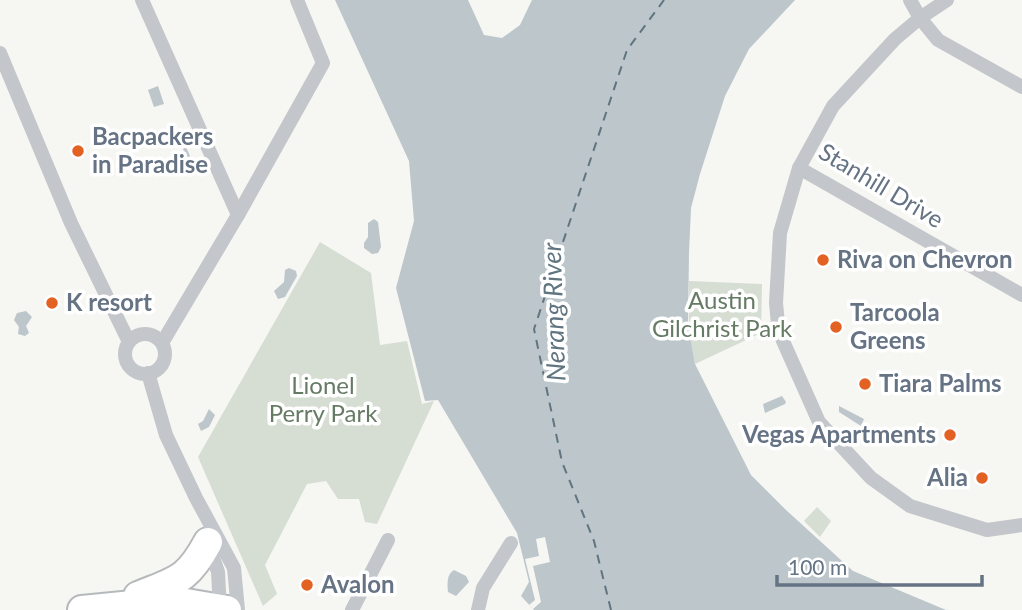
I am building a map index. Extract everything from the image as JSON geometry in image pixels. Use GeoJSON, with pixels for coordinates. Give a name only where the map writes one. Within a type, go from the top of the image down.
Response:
{"type":"FeatureCollection","features":[{"type":"Feature","properties":{"kind":"highway"},"geometry":{"type":"LineString","coordinates":[[112,606],[183,578],[195,565],[208,541]]}},
{"type":"Feature","properties":{"kind":"highway"},"geometry":{"type":"LineString","coordinates":[[82,610],[174,601],[226,610]]}},
{"type":"Feature","properties":{"kind":"street"},"geometry":{"type":"LineString","coordinates":[[142,0],[238,215]]}},
{"type":"Feature","properties":{"kind":"street"},"geometry":{"type":"LineString","coordinates":[[162,343],[149,334],[138,335],[129,342],[125,353],[128,364],[139,373],[148,373],[158,368],[164,359],[162,343],[323,63],[297,0]]}},
{"type":"Feature","properties":{"kind":"street"},"geometry":{"type":"LineString","coordinates":[[910,0],[920,18],[939,40],[1022,87]]}},
{"type":"Feature","properties":{"kind":"street","name":"Stanhill Drive"},"geometry":{"type":"LineString","coordinates":[[947,0],[895,39],[833,106],[799,168],[1022,295]]}},
{"type":"Feature","properties":{"kind":"street"},"geometry":{"type":"LineString","coordinates":[[0,53],[71,223],[129,342]]}},
{"type":"Feature","properties":{"kind":"street"},"geometry":{"type":"LineString","coordinates":[[799,168],[780,233],[776,303],[783,341],[819,422],[871,478],[909,506],[987,530],[1022,525]]}},
{"type":"Feature","properties":{"kind":"street"},"geometry":{"type":"LineString","coordinates":[[148,373],[166,435],[234,568],[226,610]]}},
{"type":"Feature","properties":{"kind":"street"},"geometry":{"type":"LineString","coordinates":[[196,498],[218,572],[226,610]]}},
{"type":"Feature","properties":{"kind":"street"},"geometry":{"type":"LineString","coordinates":[[352,610],[388,540]]}},
{"type":"Feature","properties":{"kind":"street"},"geometry":{"type":"LineString","coordinates":[[478,610],[483,588],[512,543]]}},
{"type":"Feature","properties":{"kind":"green space","name":"Lionel Perry Park"},"geometry":{"type":"Polygon","coordinates":[[[320,242],[371,273],[380,345],[407,341],[422,404],[434,401],[377,524],[365,522],[359,499],[338,499],[326,481],[307,484],[265,565],[277,594],[263,606],[198,457],[320,242]]]}},
{"type":"Feature","properties":{"kind":"green space","name":"Austin Gilchrist Park"},"geometry":{"type":"Polygon","coordinates":[[[689,281],[762,284],[761,333],[695,364],[689,334],[689,281]]]}},
{"type":"Feature","properties":{"kind":"green space"},"geometry":{"type":"Polygon","coordinates":[[[817,507],[831,521],[820,537],[804,521],[817,507]]]}},
{"type":"Feature","properties":{"kind":"water","name":"Nerang River"},"geometry":{"type":"Polygon","coordinates":[[[335,0],[468,0],[484,35],[502,38],[520,25],[532,0],[795,0],[749,49],[725,96],[700,174],[691,208],[689,253],[688,327],[695,364],[751,475],[786,510],[853,571],[946,610],[534,610],[521,596],[529,582],[517,533],[438,400],[425,401],[396,288],[414,221],[409,161],[335,0]]]}},
{"type":"Feature","properties":{"kind":"water"},"geometry":{"type":"Polygon","coordinates":[[[158,86],[164,104],[154,107],[148,90],[158,86]]]}},
{"type":"Feature","properties":{"kind":"water"},"geometry":{"type":"Polygon","coordinates":[[[186,147],[197,172],[189,176],[179,157],[185,154],[183,149],[186,147]]]}},
{"type":"Feature","properties":{"kind":"water"},"geometry":{"type":"Polygon","coordinates":[[[374,219],[378,222],[381,247],[378,253],[372,254],[364,248],[364,243],[368,237],[368,223],[374,219]]]}},
{"type":"Feature","properties":{"kind":"water"},"geometry":{"type":"Polygon","coordinates":[[[289,268],[296,271],[297,276],[285,297],[278,299],[274,291],[284,282],[285,270],[289,268]]]}},
{"type":"Feature","properties":{"kind":"water"},"geometry":{"type":"Polygon","coordinates":[[[26,311],[32,317],[26,326],[29,333],[25,336],[18,334],[19,327],[14,320],[17,313],[26,311]]]}},
{"type":"Feature","properties":{"kind":"water"},"geometry":{"type":"Polygon","coordinates":[[[782,396],[785,404],[765,413],[763,404],[782,396]]]}},
{"type":"Feature","properties":{"kind":"water"},"geometry":{"type":"Polygon","coordinates":[[[839,406],[864,419],[861,426],[839,412],[839,406]]]}},
{"type":"Feature","properties":{"kind":"water"},"geometry":{"type":"Polygon","coordinates":[[[209,409],[215,415],[209,427],[201,431],[198,424],[203,421],[209,409]]]}},
{"type":"Feature","properties":{"kind":"water"},"geometry":{"type":"Polygon","coordinates":[[[454,570],[466,576],[469,582],[456,596],[448,592],[449,576],[454,570]]]}},
{"type":"Feature","properties":{"kind":"pier"},"geometry":{"type":"Polygon","coordinates":[[[545,537],[550,562],[533,566],[541,602],[533,609],[529,605],[535,600],[525,559],[539,556],[536,539],[545,537]]]}},
{"type":"Feature","properties":{"kind":"ferry route"},"geometry":{"type":"LineString","coordinates":[[611,610],[594,541],[562,462],[534,329],[627,50],[664,0]]}},
{"type":"Feature","properties":{"kind":"place","name":"Bacpackers in Paradise"},"geometry":{"type":"Point","coordinates":[78,151]}},
{"type":"Feature","properties":{"kind":"place","name":"Riva on Chevron"},"geometry":{"type":"Point","coordinates":[823,260]}},
{"type":"Feature","properties":{"kind":"place","name":"K resort"},"geometry":{"type":"Point","coordinates":[52,303]}},
{"type":"Feature","properties":{"kind":"place","name":"Tarcoola Greens"},"geometry":{"type":"Point","coordinates":[836,327]}},
{"type":"Feature","properties":{"kind":"place","name":"Tiara Palms"},"geometry":{"type":"Point","coordinates":[865,384]}},
{"type":"Feature","properties":{"kind":"place","name":"Vegas Apartments"},"geometry":{"type":"Point","coordinates":[950,435]}},
{"type":"Feature","properties":{"kind":"place","name":"Alia"},"geometry":{"type":"Point","coordinates":[982,478]}},
{"type":"Feature","properties":{"kind":"place","name":"Avalon"},"geometry":{"type":"Point","coordinates":[307,585]}}]}
